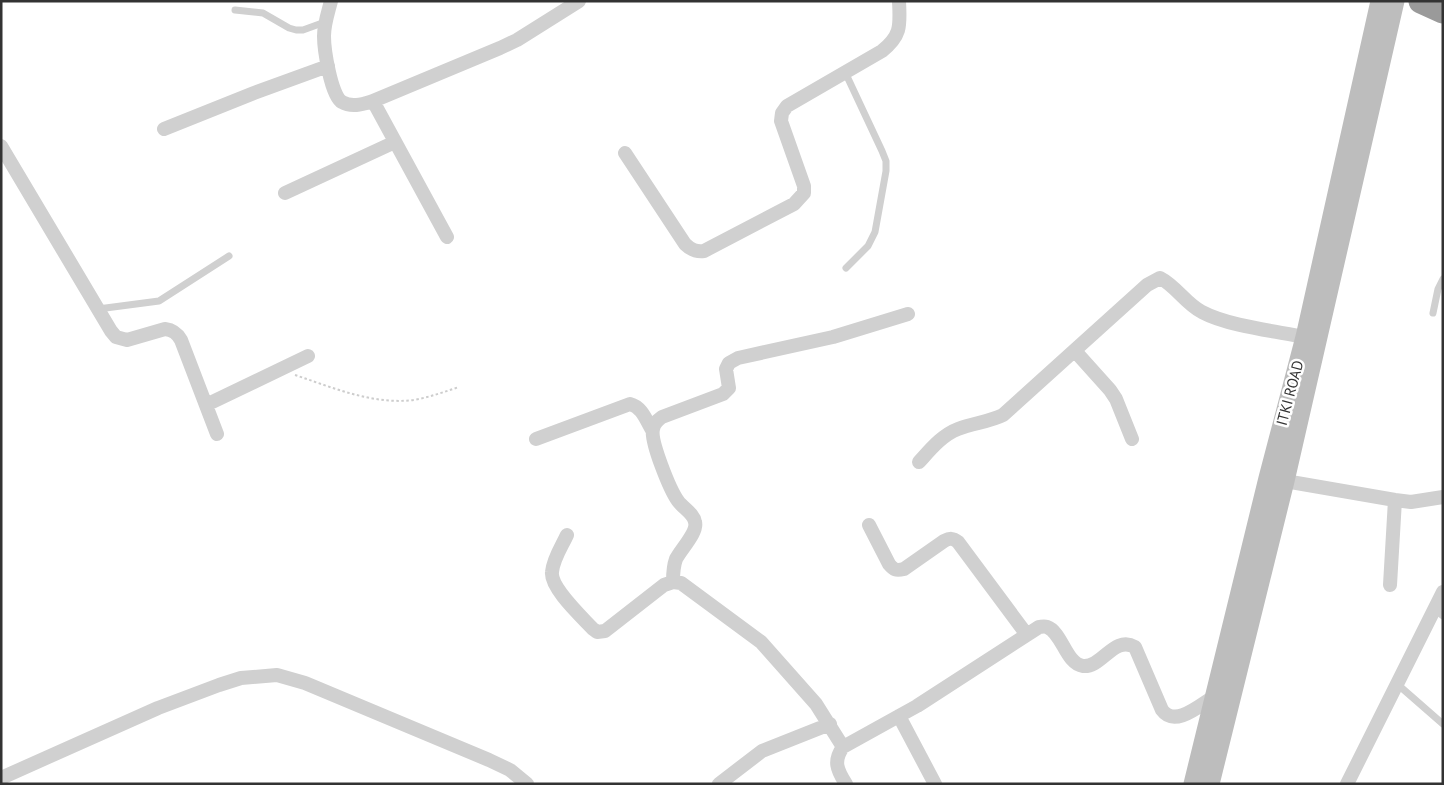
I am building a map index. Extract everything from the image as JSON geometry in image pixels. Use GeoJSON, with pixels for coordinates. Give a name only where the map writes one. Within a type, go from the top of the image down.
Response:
{"type":"FeatureCollection","features":[{"type":"Feature","properties":{"kind":"highway"},"geometry":{"type":"LineString","coordinates":[[1421,1],[1443,11]]}},
{"type":"Feature","properties":{"kind":"main road","name":"ITKI ROAD"},"geometry":{"type":"LineString","coordinates":[[1192,784],[1305,337],[1380,1]]}},
{"type":"Feature","properties":{"kind":"main road"},"geometry":{"type":"LineString","coordinates":[[1210,784],[1285,481],[1395,1]]}},
{"type":"Feature","properties":{"kind":"street"},"geometry":{"type":"LineString","coordinates":[[331,1],[325,22],[325,50],[335,94],[341,102],[349,105],[373,101],[500,48],[517,40],[579,1]]}},
{"type":"Feature","properties":{"kind":"street"},"geometry":{"type":"LineString","coordinates":[[624,153],[685,244],[690,249],[698,252],[704,251],[794,204],[804,193],[804,186],[781,120],[782,113],[787,106],[882,52],[891,44],[897,36],[900,26],[899,1]]}},
{"type":"Feature","properties":{"kind":"street"},"geometry":{"type":"LineString","coordinates":[[164,129],[328,66]]}},
{"type":"Feature","properties":{"kind":"street"},"geometry":{"type":"LineString","coordinates":[[373,101],[447,237]]}},
{"type":"Feature","properties":{"kind":"street"},"geometry":{"type":"LineString","coordinates":[[285,193],[395,142]]}},
{"type":"Feature","properties":{"kind":"street"},"geometry":{"type":"LineString","coordinates":[[1,146],[116,337],[127,340],[165,329],[177,334],[217,434]]}},
{"type":"Feature","properties":{"kind":"street"},"geometry":{"type":"LineString","coordinates":[[919,462],[937,443],[957,429],[994,420],[1004,415],[1147,285],[1160,278],[1166,281],[1195,307],[1210,316],[1305,337]]}},
{"type":"Feature","properties":{"kind":"street"},"geometry":{"type":"LineString","coordinates":[[652,430],[656,422],[662,417],[723,394],[729,388],[726,369],[729,362],[738,358],[833,338],[908,314]]}},
{"type":"Feature","properties":{"kind":"street"},"geometry":{"type":"LineString","coordinates":[[1076,351],[1113,394],[1121,408],[1132,439]]}},
{"type":"Feature","properties":{"kind":"street"},"geometry":{"type":"LineString","coordinates":[[206,405],[308,356]]}},
{"type":"Feature","properties":{"kind":"street"},"geometry":{"type":"LineString","coordinates":[[536,439],[630,404],[636,406],[641,411],[652,430],[655,447],[674,495],[694,518],[696,524],[695,530],[676,560],[673,570],[673,582]]}},
{"type":"Feature","properties":{"kind":"street"},"geometry":{"type":"LineString","coordinates":[[1285,481],[1411,502],[1443,497]]}},
{"type":"Feature","properties":{"kind":"street"},"geometry":{"type":"LineString","coordinates":[[1390,585],[1395,500]]}},
{"type":"Feature","properties":{"kind":"street"},"geometry":{"type":"LineString","coordinates":[[869,525],[889,564],[893,570],[898,571],[904,569],[944,541],[954,539],[1027,635]]}},
{"type":"Feature","properties":{"kind":"street"},"geometry":{"type":"LineString","coordinates":[[568,535],[554,562],[552,569],[553,582],[593,629],[597,632],[605,631],[664,585],[673,582],[681,584],[761,642],[808,694],[830,724],[843,747]]}},
{"type":"Feature","properties":{"kind":"street"},"geometry":{"type":"LineString","coordinates":[[1347,784],[1396,683],[1438,613],[1443,592]]}},
{"type":"Feature","properties":{"kind":"street"},"geometry":{"type":"LineString","coordinates":[[846,784],[837,765],[837,756],[843,747],[899,716],[1039,627],[1047,627],[1081,666],[1088,666],[1122,644],[1129,644],[1135,647],[1162,710],[1166,715],[1173,718],[1215,696]]}},
{"type":"Feature","properties":{"kind":"street"},"geometry":{"type":"LineString","coordinates":[[2,781],[158,708],[241,678],[277,675],[304,683],[489,760],[510,770],[527,784]]}},
{"type":"Feature","properties":{"kind":"street"},"geometry":{"type":"LineString","coordinates":[[899,716],[935,784]]}},
{"type":"Feature","properties":{"kind":"street"},"geometry":{"type":"LineString","coordinates":[[720,784],[762,751],[830,724]]}},
{"type":"Feature","properties":{"kind":"lane"},"geometry":{"type":"LineString","coordinates":[[235,10],[263,13],[296,30],[303,30],[325,22]]}},
{"type":"Feature","properties":{"kind":"lane"},"geometry":{"type":"LineString","coordinates":[[845,72],[886,161],[886,171],[873,240],[846,268]]}},
{"type":"Feature","properties":{"kind":"lane"},"geometry":{"type":"LineString","coordinates":[[98,309],[159,300],[229,256]]}},
{"type":"Feature","properties":{"kind":"lane"},"geometry":{"type":"LineString","coordinates":[[1433,313],[1438,289],[1443,279]]}},
{"type":"Feature","properties":{"kind":"lane"},"geometry":{"type":"LineString","coordinates":[[1396,683],[1443,724]]}},
{"type":"Feature","properties":{"kind":"path"},"geometry":{"type":"LineString","coordinates":[[279,370],[359,396],[380,400],[414,400],[459,387]]}}]}
